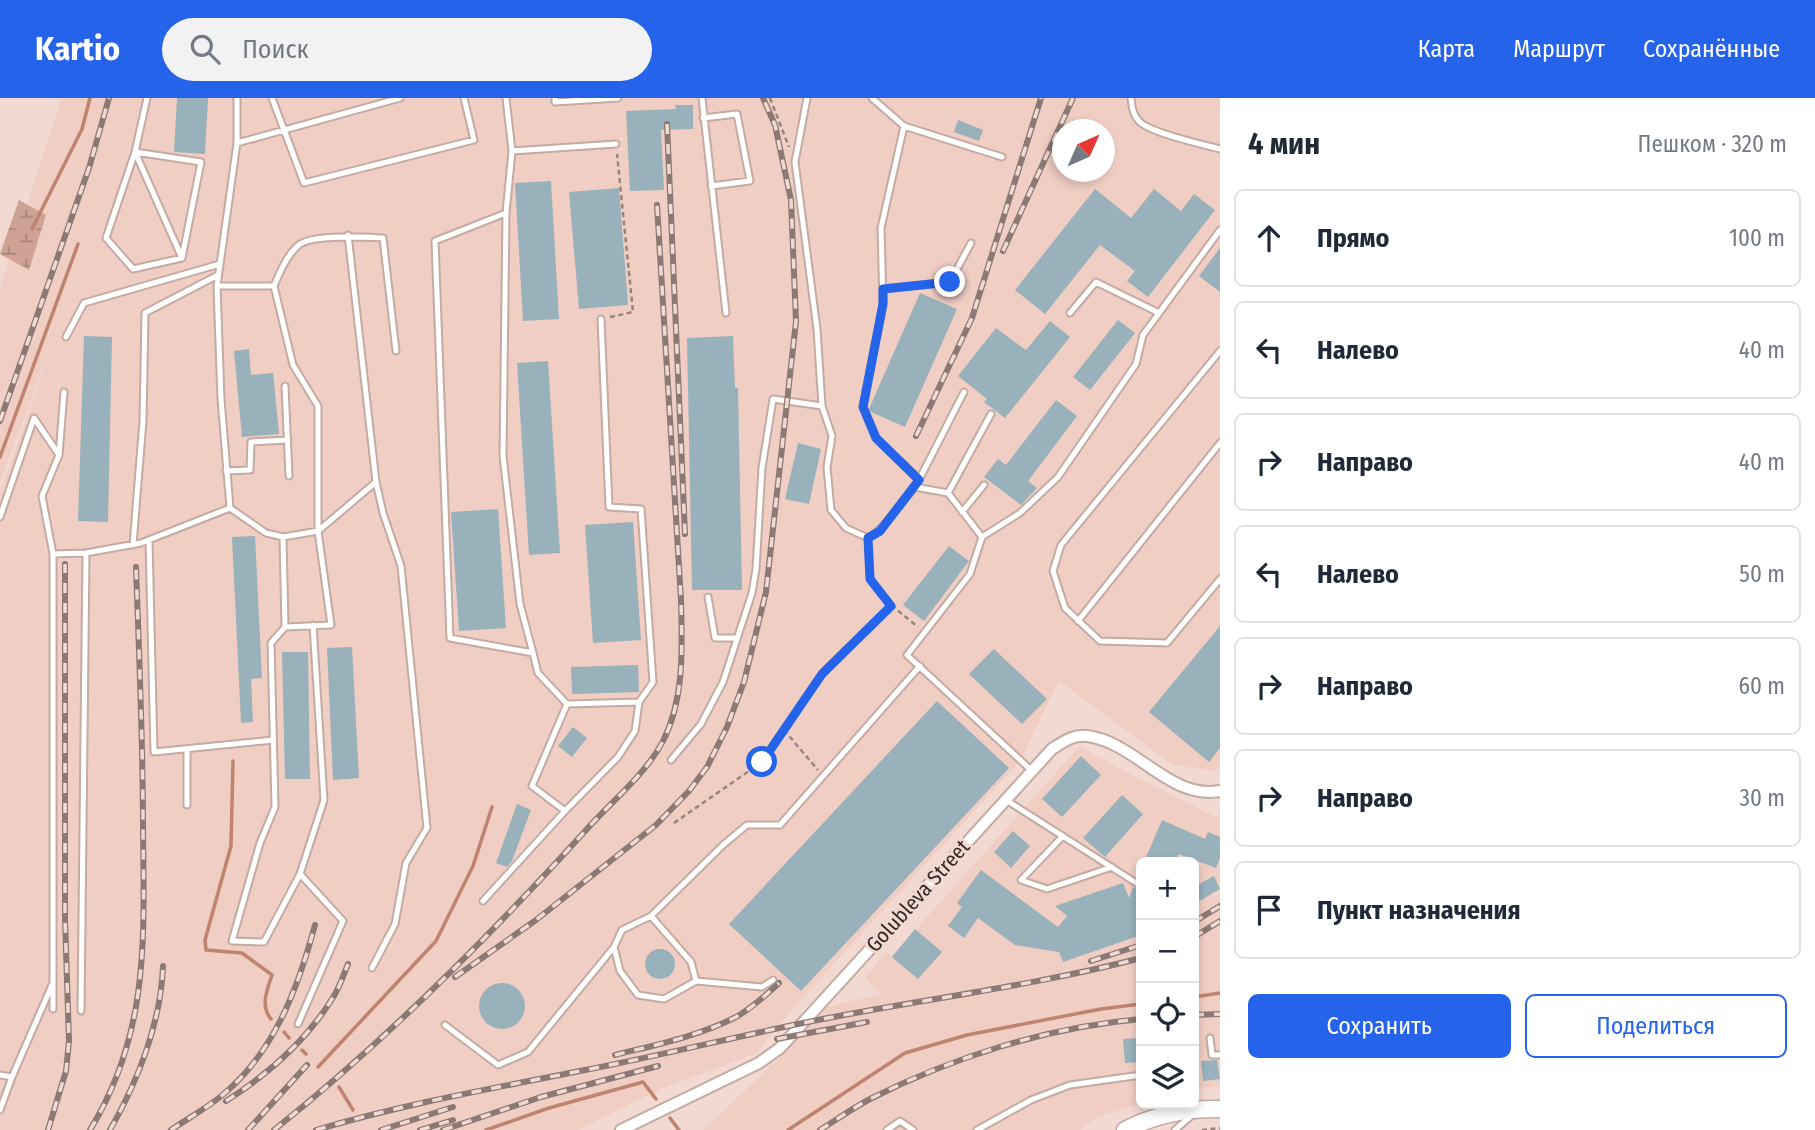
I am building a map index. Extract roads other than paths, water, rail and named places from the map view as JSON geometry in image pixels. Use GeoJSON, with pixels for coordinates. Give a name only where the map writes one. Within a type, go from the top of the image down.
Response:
{"type":"FeatureCollection","features":[{"type":"Feature","properties":{"kind":"main road"},"geometry":{"type":"LineString","coordinates":[[1199,1108],[1220,1109]]}},
{"type":"Feature","properties":{"kind":"main road"},"geometry":{"type":"LineString","coordinates":[[1125,1130],[1168,1114],[1194,1109]]}},
{"type":"Feature","properties":{"kind":"street","name":"Golubleva Street"},"geometry":{"type":"LineString","coordinates":[[621,1130],[760,1063],[780,1048],[1052,749],[1067,739],[1086,736],[1111,744],[1186,789],[1206,794],[1220,791]]}},
{"type":"Feature","properties":{"kind":"lane"},"geometry":{"type":"LineString","coordinates":[[147,98],[135,152],[106,238],[133,269],[182,258]]}},
{"type":"Feature","properties":{"kind":"lane"},"geometry":{"type":"LineString","coordinates":[[237,98],[237,143],[216,286],[230,508],[266,533],[283,537],[318,531],[376,482]]}},
{"type":"Feature","properties":{"kind":"lane"},"geometry":{"type":"LineString","coordinates":[[272,98],[304,183],[474,140],[464,98]]}},
{"type":"Feature","properties":{"kind":"lane"},"geometry":{"type":"LineString","coordinates":[[237,143],[400,98]]}},
{"type":"Feature","properties":{"kind":"lane"},"geometry":{"type":"LineString","coordinates":[[506,98],[512,151],[506,213],[503,456],[520,604],[538,673],[567,704],[639,702]]}},
{"type":"Feature","properties":{"kind":"lane"},"geometry":{"type":"LineString","coordinates":[[555,98],[555,102],[618,98]]}},
{"type":"Feature","properties":{"kind":"lane"},"geometry":{"type":"LineString","coordinates":[[702,98],[726,313]]}},
{"type":"Feature","properties":{"kind":"lane"},"geometry":{"type":"LineString","coordinates":[[807,98],[795,162],[817,329],[822,407],[832,436],[827,467],[831,510],[846,528],[868,538],[880,531],[888,517],[915,487],[964,392]]}},
{"type":"Feature","properties":{"kind":"lane"},"geometry":{"type":"LineString","coordinates":[[872,98],[904,126],[1002,157]]}},
{"type":"Feature","properties":{"kind":"lane"},"geometry":{"type":"LineString","coordinates":[[1131,98],[1133,112],[1141,123],[1154,130],[1220,149]]}},
{"type":"Feature","properties":{"kind":"lane"},"geometry":{"type":"LineString","coordinates":[[704,118],[737,114],[750,181],[711,186]]}},
{"type":"Feature","properties":{"kind":"lane"},"geometry":{"type":"LineString","coordinates":[[904,126],[881,228],[883,304],[863,407],[876,438],[919,480]]}},
{"type":"Feature","properties":{"kind":"lane"},"geometry":{"type":"LineString","coordinates":[[512,151],[616,144]]}},
{"type":"Feature","properties":{"kind":"lane"},"geometry":{"type":"LineString","coordinates":[[135,152],[182,258]]}},
{"type":"Feature","properties":{"kind":"lane"},"geometry":{"type":"LineString","coordinates":[[135,152],[201,162],[182,258]]}},
{"type":"Feature","properties":{"kind":"lane"},"geometry":{"type":"LineString","coordinates":[[506,213],[435,241],[450,638],[533,653]]}},
{"type":"Feature","properties":{"kind":"lane"},"geometry":{"type":"LineString","coordinates":[[1032,771],[907,655],[970,574],[982,537],[1020,513],[1058,477],[1136,364],[1143,335],[1220,230]]}},
{"type":"Feature","properties":{"kind":"lane"},"geometry":{"type":"LineString","coordinates":[[348,235],[376,482],[383,513],[401,566],[427,828],[406,863],[395,924],[372,968]]}},
{"type":"Feature","properties":{"kind":"lane"},"geometry":{"type":"LineString","coordinates":[[285,626],[331,625],[318,531],[318,406],[293,365],[274,286],[283,264],[301,244],[348,235],[383,238],[396,351]]}},
{"type":"Feature","properties":{"kind":"lane"},"geometry":{"type":"LineString","coordinates":[[883,289],[950,282],[971,243]]}},
{"type":"Feature","properties":{"kind":"lane"},"geometry":{"type":"LineString","coordinates":[[66,338],[84,303],[220,264]]}},
{"type":"Feature","properties":{"kind":"lane"},"geometry":{"type":"LineString","coordinates":[[133,545],[143,421],[145,313],[218,275]]}},
{"type":"Feature","properties":{"kind":"lane"},"geometry":{"type":"LineString","coordinates":[[1070,313],[1096,282],[1159,313]]}},
{"type":"Feature","properties":{"kind":"lane"},"geometry":{"type":"LineString","coordinates":[[216,286],[274,286]]}},
{"type":"Feature","properties":{"kind":"lane"},"geometry":{"type":"LineString","coordinates":[[483,901],[618,757],[635,731],[639,702],[653,682],[641,509],[608,507],[601,319]]}},
{"type":"Feature","properties":{"kind":"lane"},"geometry":{"type":"LineString","coordinates":[[1219,582],[1167,643],[1100,641],[1065,608],[1053,571],[1060,545],[1220,351]]}},
{"type":"Feature","properties":{"kind":"lane"},"geometry":{"type":"LineString","coordinates":[[285,386],[289,476]]}},
{"type":"Feature","properties":{"kind":"lane"},"geometry":{"type":"LineString","coordinates":[[54,1009],[53,554],[42,496],[59,454],[64,392]]}},
{"type":"Feature","properties":{"kind":"lane"},"geometry":{"type":"LineString","coordinates":[[671,760],[706,713],[723,682],[752,593],[762,468],[773,399],[822,407]]}},
{"type":"Feature","properties":{"kind":"lane"},"geometry":{"type":"LineString","coordinates":[[948,493],[991,414]]}},
{"type":"Feature","properties":{"kind":"lane"},"geometry":{"type":"LineString","coordinates":[[0,517],[34,418],[59,454]]}},
{"type":"Feature","properties":{"kind":"lane"},"geometry":{"type":"LineString","coordinates":[[226,471],[250,470],[251,442],[288,440]]}},
{"type":"Feature","properties":{"kind":"lane"},"geometry":{"type":"LineString","coordinates":[[1078,621],[1220,443]]}},
{"type":"Feature","properties":{"kind":"lane"},"geometry":{"type":"LineString","coordinates":[[962,512],[984,485]]}},
{"type":"Feature","properties":{"kind":"lane"},"geometry":{"type":"LineString","coordinates":[[915,487],[948,493],[982,537]]}},
{"type":"Feature","properties":{"kind":"lane"},"geometry":{"type":"LineString","coordinates":[[53,554],[86,553],[133,545],[230,508]]}},
{"type":"Feature","properties":{"kind":"lane"},"geometry":{"type":"LineString","coordinates":[[283,537],[285,626],[271,643],[275,807],[260,843],[232,941],[264,942],[300,874],[324,800],[313,625]]}},
{"type":"Feature","properties":{"kind":"lane"},"geometry":{"type":"LineString","coordinates":[[149,540],[154,752],[187,751],[273,740]]}},
{"type":"Feature","properties":{"kind":"lane"},"geometry":{"type":"LineString","coordinates":[[81,1011],[86,553]]}},
{"type":"Feature","properties":{"kind":"lane"},"geometry":{"type":"LineString","coordinates":[[708,597],[715,638],[737,638]]}},
{"type":"Feature","properties":{"kind":"lane"},"geometry":{"type":"LineString","coordinates":[[445,1025],[498,1065],[528,1052],[614,947],[622,930],[650,916],[747,825],[780,825],[920,666]]}},
{"type":"Feature","properties":{"kind":"lane"},"geometry":{"type":"LineString","coordinates":[[565,811],[532,786],[567,704]]}},
{"type":"Feature","properties":{"kind":"lane"},"geometry":{"type":"LineString","coordinates":[[187,751],[187,805]]}},
{"type":"Feature","properties":{"kind":"lane"},"geometry":{"type":"LineString","coordinates":[[1006,800],[1136,883]]}},
{"type":"Feature","properties":{"kind":"lane"},"geometry":{"type":"LineString","coordinates":[[1063,836],[1021,880],[1047,889],[1112,867]]}},
{"type":"Feature","properties":{"kind":"lane"},"geometry":{"type":"LineString","coordinates":[[298,1024],[342,921],[300,874]]}},
{"type":"Feature","properties":{"kind":"lane"},"geometry":{"type":"LineString","coordinates":[[650,916],[691,962],[696,981]]}},
{"type":"Feature","properties":{"kind":"lane"},"geometry":{"type":"LineString","coordinates":[[614,947],[620,971],[638,995],[664,999],[696,981],[762,987],[773,979]]}},
{"type":"Feature","properties":{"kind":"lane"},"geometry":{"type":"LineString","coordinates":[[0,1110],[53,982]]}},
{"type":"Feature","properties":{"kind":"lane"},"geometry":{"type":"LineString","coordinates":[[1210,1038],[1212,1055],[1220,1055]]}},
{"type":"Feature","properties":{"kind":"lane"},"geometry":{"type":"LineString","coordinates":[[0,1075],[12,1077]]}},
{"type":"Feature","properties":{"kind":"lane"},"geometry":{"type":"LineString","coordinates":[[976,1130],[1031,1100],[1070,1085],[1136,1076]]}},
{"type":"Feature","properties":{"kind":"lane"},"geometry":{"type":"LineString","coordinates":[[1175,1130],[1198,1109]]}},
{"type":"Feature","properties":{"kind":"lane"},"geometry":{"type":"LineString","coordinates":[[887,1130],[900,1121],[913,1130]]}},
{"type":"Feature","properties":{"kind":"waterway"},"geometry":{"type":"LineString","coordinates":[[32,229],[82,129],[90,98]]}},
{"type":"Feature","properties":{"kind":"waterway"},"geometry":{"type":"LineString","coordinates":[[0,457],[78,244]]}},
{"type":"Feature","properties":{"kind":"waterway"},"geometry":{"type":"LineString","coordinates":[[233,761],[231,846],[205,940],[206,950],[242,953],[272,975],[265,1003],[271,1019]]}},
{"type":"Feature","properties":{"kind":"waterway"},"geometry":{"type":"LineString","coordinates":[[318,1067],[436,941],[473,866],[492,807]]}},
{"type":"Feature","properties":{"kind":"waterway"},"geometry":{"type":"LineString","coordinates":[[1199,996],[1220,993]]}},
{"type":"Feature","properties":{"kind":"waterway"},"geometry":{"type":"LineString","coordinates":[[788,1130],[905,1053],[967,1035],[1136,1005]]}},
{"type":"Feature","properties":{"kind":"waterway"},"geometry":{"type":"LineString","coordinates":[[284,1032],[289,1038]]}},
{"type":"Feature","properties":{"kind":"waterway"},"geometry":{"type":"LineString","coordinates":[[302,1050],[306,1054]]}},
{"type":"Feature","properties":{"kind":"waterway"},"geometry":{"type":"LineString","coordinates":[[486,1130],[549,1108],[643,1082],[656,1099]]}},
{"type":"Feature","properties":{"kind":"waterway"},"geometry":{"type":"LineString","coordinates":[[339,1087],[353,1110]]}},
{"type":"Feature","properties":{"kind":"waterway"},"geometry":{"type":"LineString","coordinates":[[670,1118],[679,1130]]}},
{"type":"Feature","properties":{"kind":"railway"},"geometry":{"type":"LineString","coordinates":[[0,421],[89,168],[109,98]]}},
{"type":"Feature","properties":{"kind":"railway"},"geometry":{"type":"LineString","coordinates":[[455,977],[536,920],[656,825],[689,791],[707,767],[727,727],[744,682],[766,592],[796,321],[791,200],[775,125],[763,98]]}},
{"type":"Feature","properties":{"kind":"railway"},"geometry":{"type":"LineString","coordinates":[[916,436],[972,318],[1041,98]]}},
{"type":"Feature","properties":{"kind":"railway"},"geometry":{"type":"LineString","coordinates":[[1003,251],[1073,98]]}},
{"type":"Feature","properties":{"kind":"railway"},"geometry":{"type":"LineString","coordinates":[[667,124],[685,534]]}},
{"type":"Feature","properties":{"kind":"railway"},"geometry":{"type":"LineString","coordinates":[[274,1130],[357,1060],[475,948],[638,776],[656,753],[670,725],[679,690],[682,636],[657,205]]}},
{"type":"Feature","properties":{"kind":"railway"},"geometry":{"type":"LineString","coordinates":[[48,1130],[66,1071],[69,1041],[65,919],[65,564]]}},
{"type":"Feature","properties":{"kind":"railway"},"geometry":{"type":"LineString","coordinates":[[90,1130],[110,1093],[124,1057],[139,983],[144,907],[136,567]]}},
{"type":"Feature","properties":{"kind":"railway"},"geometry":{"type":"LineString","coordinates":[[1197,920],[1220,906]]}},
{"type":"Feature","properties":{"kind":"railway"},"geometry":{"type":"LineString","coordinates":[[1199,934],[1220,921]]}},
{"type":"Feature","properties":{"kind":"railway"},"geometry":{"type":"LineString","coordinates":[[171,1130],[220,1097],[255,1061],[292,996],[315,925]]}},
{"type":"Feature","properties":{"kind":"railway"},"geometry":{"type":"LineString","coordinates":[[1091,961],[1136,947]]}},
{"type":"Feature","properties":{"kind":"railway"},"geometry":{"type":"LineString","coordinates":[[316,1130],[416,1104],[803,1023],[1057,977],[1136,959]]}},
{"type":"Feature","properties":{"kind":"railway"},"geometry":{"type":"LineString","coordinates":[[226,1101],[271,1068],[298,1043],[322,1014],[339,987],[348,964]]}},
{"type":"Feature","properties":{"kind":"railway"},"geometry":{"type":"LineString","coordinates":[[110,1130],[130,1092],[153,1030],[163,966]]}},
{"type":"Feature","properties":{"kind":"railway"},"geometry":{"type":"LineString","coordinates":[[615,1055],[722,1024],[748,1010],[779,983]]}},
{"type":"Feature","properties":{"kind":"railway"},"geometry":{"type":"LineString","coordinates":[[1199,1015],[1220,1014]]}},
{"type":"Feature","properties":{"kind":"railway"},"geometry":{"type":"LineString","coordinates":[[820,1130],[870,1099],[968,1057],[1071,1029],[1136,1020]]}},
{"type":"Feature","properties":{"kind":"railway"},"geometry":{"type":"LineString","coordinates":[[777,1039],[867,1022]]}},
{"type":"Feature","properties":{"kind":"railway"},"geometry":{"type":"LineString","coordinates":[[248,1130],[307,1065]]}},
{"type":"Feature","properties":{"kind":"railway"},"geometry":{"type":"LineString","coordinates":[[443,1130],[541,1097],[658,1066]]}},
{"type":"Feature","properties":{"kind":"railway"},"geometry":{"type":"LineString","coordinates":[[381,1130],[453,1107]]}},
{"type":"Feature","properties":{"kind":"railway"},"geometry":{"type":"LineString","coordinates":[[420,1130],[453,1120]]}}]}
